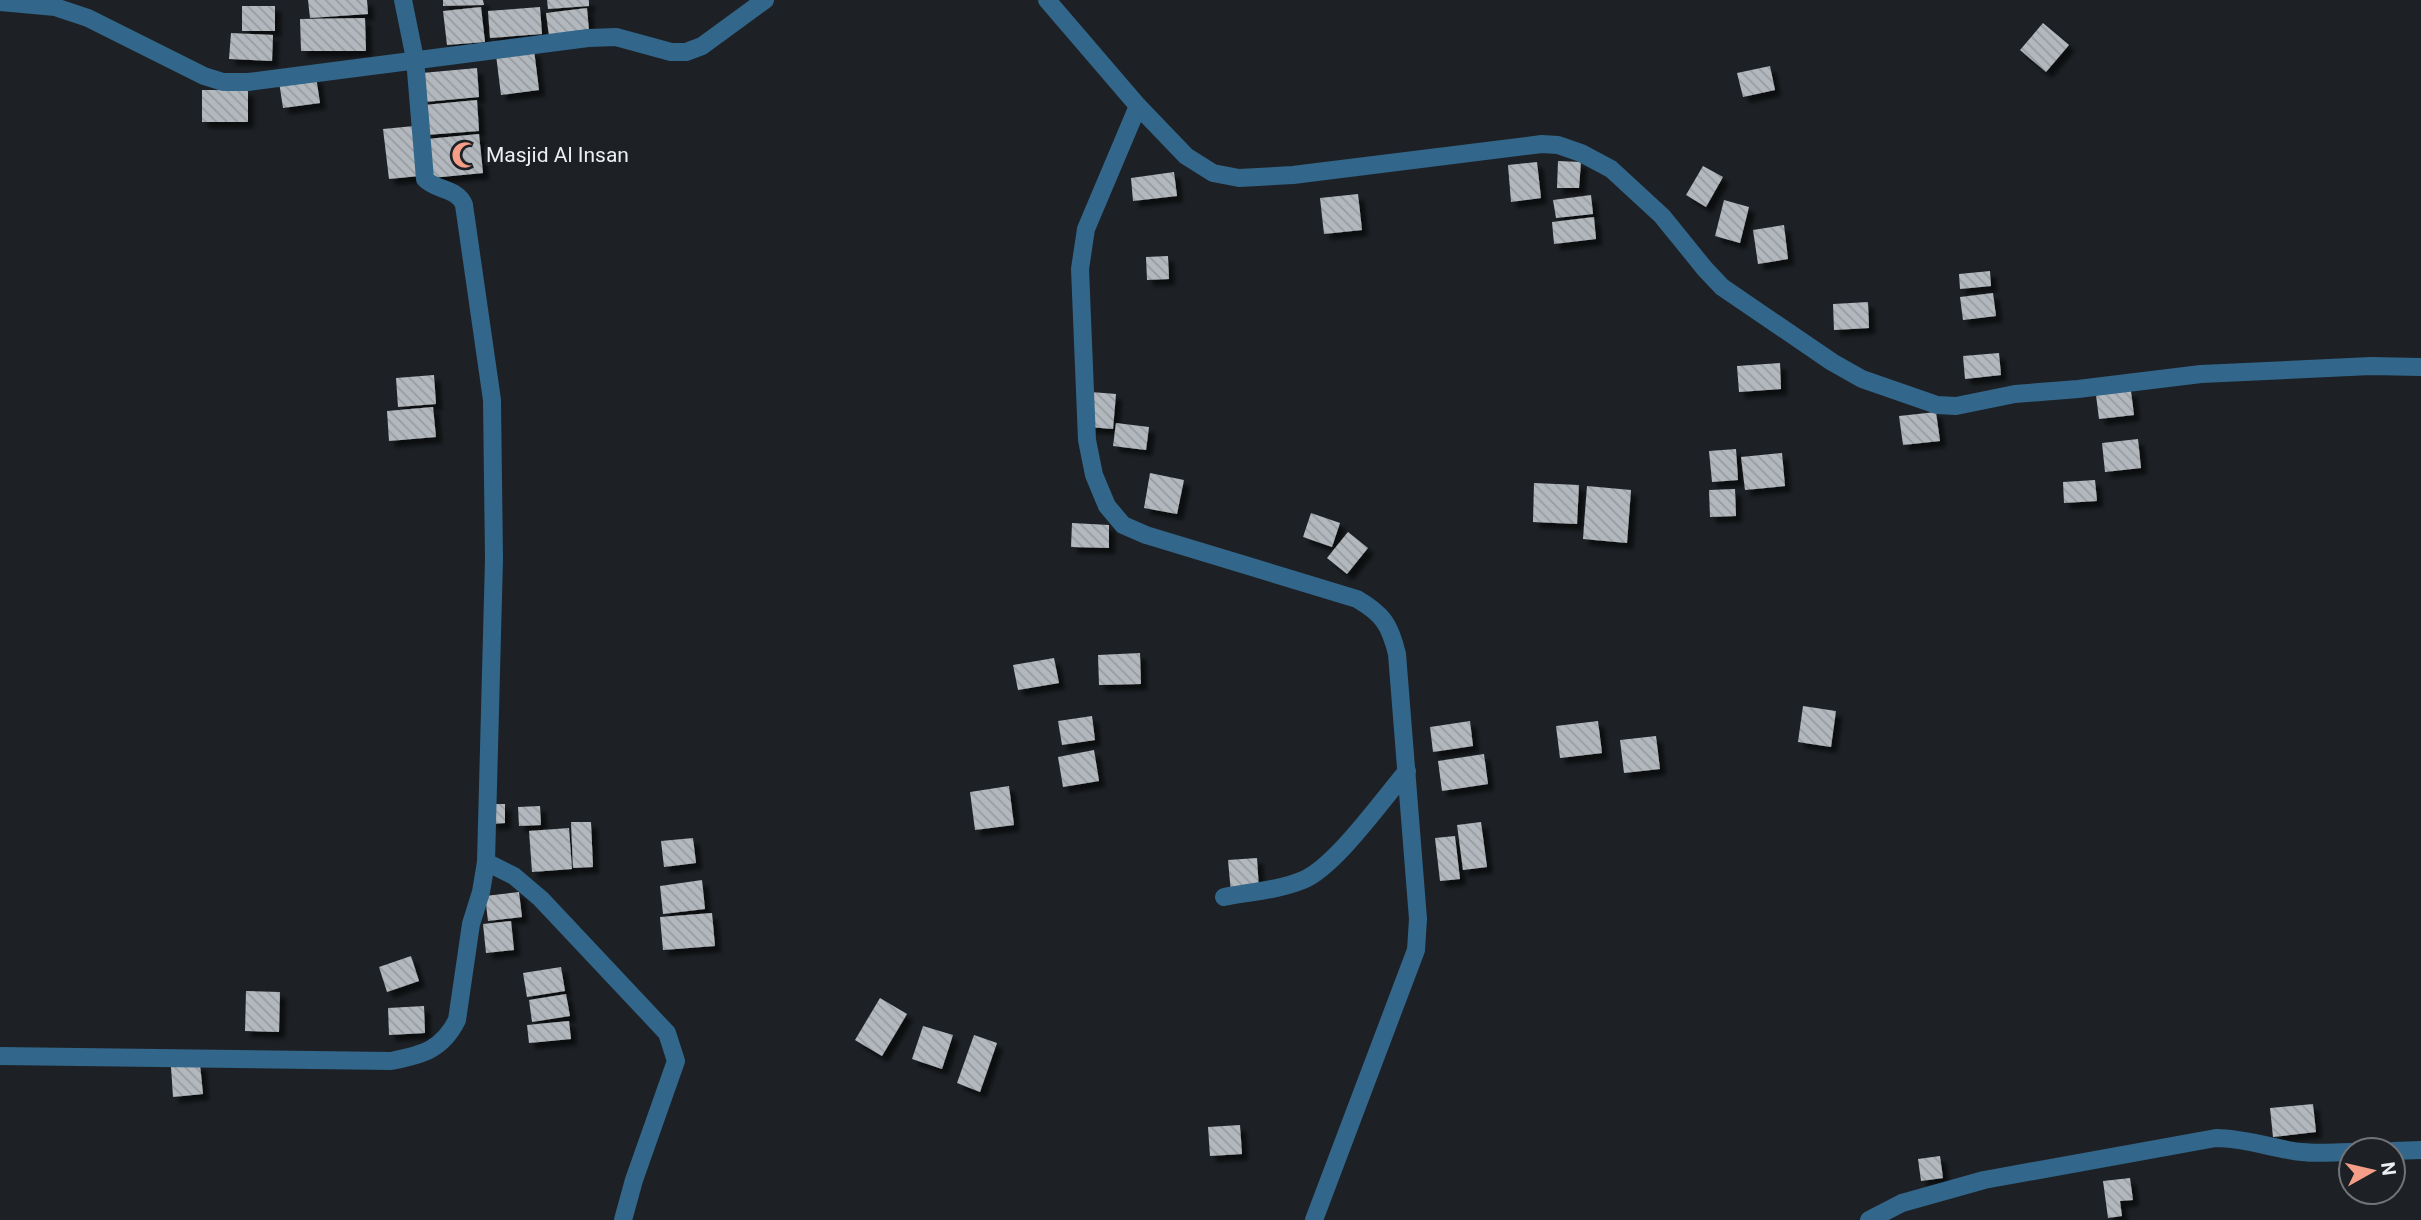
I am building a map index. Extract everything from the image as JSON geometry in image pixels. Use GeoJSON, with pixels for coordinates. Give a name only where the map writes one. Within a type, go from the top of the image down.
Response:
{"type":"FeatureCollection","features":[{"type":"Feature","properties":{"kind":"street"},"geometry":{"type":"LineString","coordinates":[[0,1056],[391,1061],[416,1056],[437,1047],[450,1033],[457,1020],[471,925],[486,862],[495,559],[492,400],[464,205],[458,195],[431,185],[425,179],[415,60],[403,0]]}},
{"type":"Feature","properties":{"kind":"street"},"geometry":{"type":"LineString","coordinates":[[0,2],[55,7],[88,18],[204,76],[223,82],[248,82],[587,38],[616,37],[671,52],[686,52],[702,46],[765,0]]}},
{"type":"Feature","properties":{"kind":"street"},"geometry":{"type":"LineString","coordinates":[[1047,0],[1138,106],[1186,156],[1213,173],[1239,178],[1293,176],[1542,144],[1558,145],[1581,153],[1611,169],[1662,216],[1704,269],[1742,302],[1862,379],[1937,405],[1956,406],[2015,394],[2201,374],[2371,366],[2421,367]]}},
{"type":"Feature","properties":{"kind":"street"},"geometry":{"type":"LineString","coordinates":[[1138,106],[1086,229],[1080,268],[1087,440],[1094,475],[1107,506],[1123,525],[1146,536],[1357,599],[1376,610],[1391,631],[1397,654],[1418,919],[1416,950],[1314,1220]]}},
{"type":"Feature","properties":{"kind":"street"},"geometry":{"type":"LineString","coordinates":[[1224,897],[1285,885],[1303,880],[1319,871],[1334,858],[1406,771]]}},
{"type":"Feature","properties":{"kind":"street"},"geometry":{"type":"LineString","coordinates":[[486,862],[514,876],[541,899],[667,1033],[673,1047],[676,1061],[672,1077],[634,1180],[623,1220]]}},
{"type":"Feature","properties":{"kind":"street"},"geometry":{"type":"LineString","coordinates":[[1869,1220],[1902,1203],[1984,1180],[2216,1138],[2237,1138],[2305,1153],[2337,1152]]}},
{"type":"Feature","properties":{"kind":"building"},"geometry":{"type":"Polygon","coordinates":[[[308,0],[367,0],[368,14],[310,18],[308,0]]]}},
{"type":"Feature","properties":{"kind":"building"},"geometry":{"type":"Polygon","coordinates":[[[443,0],[483,0],[484,5],[443,6],[443,0]]]}},
{"type":"Feature","properties":{"kind":"building"},"geometry":{"type":"Polygon","coordinates":[[[547,0],[589,0],[589,6],[548,9],[547,0]]]}},
{"type":"Feature","properties":{"kind":"building"},"geometry":{"type":"Polygon","coordinates":[[[242,6],[275,6],[275,31],[242,31],[242,6]]]}},
{"type":"Feature","properties":{"kind":"building"},"geometry":{"type":"Polygon","coordinates":[[[481,7],[485,42],[447,45],[443,11],[481,7]]]}},
{"type":"Feature","properties":{"kind":"building"},"geometry":{"type":"Polygon","coordinates":[[[540,7],[542,34],[490,38],[488,11],[540,7]]]}},
{"type":"Feature","properties":{"kind":"building"},"geometry":{"type":"Polygon","coordinates":[[[587,8],[589,31],[549,36],[546,13],[587,8]]]}},
{"type":"Feature","properties":{"kind":"building"},"geometry":{"type":"Polygon","coordinates":[[[365,18],[366,51],[301,51],[300,19],[365,18]]]}},
{"type":"Feature","properties":{"kind":"building"},"geometry":{"type":"Polygon","coordinates":[[[2043,23],[2069,45],[2046,72],[2020,50],[2043,23]]]}},
{"type":"Feature","properties":{"kind":"building"},"geometry":{"type":"Polygon","coordinates":[[[231,33],[273,35],[272,61],[229,59],[231,33]]]}},
{"type":"Feature","properties":{"kind":"building"},"geometry":{"type":"Polygon","coordinates":[[[534,50],[539,90],[501,95],[496,55],[534,50]]]}},
{"type":"Feature","properties":{"kind":"building"},"geometry":{"type":"Polygon","coordinates":[[[1770,66],[1775,90],[1743,97],[1737,73],[1770,66]]]}},
{"type":"Feature","properties":{"kind":"building"},"geometry":{"type":"Polygon","coordinates":[[[477,68],[479,97],[425,102],[422,73],[477,68]]]}},
{"type":"Feature","properties":{"kind":"building"},"geometry":{"type":"Polygon","coordinates":[[[316,77],[320,103],[283,108],[279,82],[316,77]]]}},
{"type":"Feature","properties":{"kind":"building"},"geometry":{"type":"Polygon","coordinates":[[[202,90],[248,90],[248,122],[202,122],[202,90]]]}},
{"type":"Feature","properties":{"kind":"building"},"geometry":{"type":"Polygon","coordinates":[[[477,100],[479,131],[426,135],[424,105],[477,100]]]}},
{"type":"Feature","properties":{"kind":"building"},"geometry":{"type":"Polygon","coordinates":[[[414,126],[419,176],[389,179],[383,129],[414,126]]]}},
{"type":"Feature","properties":{"kind":"building","name":"Masjid Al Insan"},"geometry":{"type":"Polygon","coordinates":[[[479,134],[483,173],[431,178],[427,139],[479,134]]]}},
{"type":"Feature","properties":{"kind":"building"},"geometry":{"type":"Polygon","coordinates":[[[1558,161],[1581,162],[1579,188],[1557,188],[1558,161]]]}},
{"type":"Feature","properties":{"kind":"building"},"geometry":{"type":"Polygon","coordinates":[[[1537,162],[1541,198],[1511,202],[1508,165],[1537,162]]]}},
{"type":"Feature","properties":{"kind":"building"},"geometry":{"type":"Polygon","coordinates":[[[1703,166],[1723,177],[1706,207],[1686,195],[1703,166]]]}},
{"type":"Feature","properties":{"kind":"building"},"geometry":{"type":"Polygon","coordinates":[[[1174,172],[1177,196],[1133,201],[1131,178],[1174,172]]]}},
{"type":"Feature","properties":{"kind":"building"},"geometry":{"type":"Polygon","coordinates":[[[1358,194],[1362,230],[1324,234],[1320,198],[1358,194]]]}},
{"type":"Feature","properties":{"kind":"building"},"geometry":{"type":"Polygon","coordinates":[[[1591,195],[1593,214],[1556,218],[1553,200],[1591,195]]]}},
{"type":"Feature","properties":{"kind":"building"},"geometry":{"type":"Polygon","coordinates":[[[1724,200],[1749,207],[1740,243],[1715,236],[1724,200]]]}},
{"type":"Feature","properties":{"kind":"building"},"geometry":{"type":"Polygon","coordinates":[[[1594,217],[1596,239],[1554,244],[1552,222],[1594,217]]]}},
{"type":"Feature","properties":{"kind":"building"},"geometry":{"type":"Polygon","coordinates":[[[1784,225],[1788,259],[1758,264],[1753,230],[1784,225]]]}},
{"type":"Feature","properties":{"kind":"building"},"geometry":{"type":"Polygon","coordinates":[[[1168,256],[1169,279],[1147,280],[1146,257],[1168,256]]]}},
{"type":"Feature","properties":{"kind":"building"},"geometry":{"type":"Polygon","coordinates":[[[1990,271],[1991,286],[1960,289],[1959,274],[1990,271]]]}},
{"type":"Feature","properties":{"kind":"building"},"geometry":{"type":"Polygon","coordinates":[[[1993,293],[1996,316],[1963,320],[1960,297],[1993,293]]]}},
{"type":"Feature","properties":{"kind":"building"},"geometry":{"type":"Polygon","coordinates":[[[1868,302],[1869,328],[1834,330],[1833,304],[1868,302]]]}},
{"type":"Feature","properties":{"kind":"building"},"geometry":{"type":"Polygon","coordinates":[[[1999,353],[2001,375],[1965,379],[1963,356],[1999,353]]]}},
{"type":"Feature","properties":{"kind":"building"},"geometry":{"type":"Polygon","coordinates":[[[1780,363],[1781,389],[1739,392],[1737,366],[1780,363]]]}},
{"type":"Feature","properties":{"kind":"building"},"geometry":{"type":"Polygon","coordinates":[[[434,375],[436,404],[398,407],[396,378],[434,375]]]}},
{"type":"Feature","properties":{"kind":"building"},"geometry":{"type":"Polygon","coordinates":[[[2131,391],[2134,415],[2099,419],[2096,395],[2131,391]]]}},
{"type":"Feature","properties":{"kind":"building"},"geometry":{"type":"Polygon","coordinates":[[[1091,392],[1116,394],[1113,429],[1088,427],[1091,392]]]}},
{"type":"Feature","properties":{"kind":"building"},"geometry":{"type":"Polygon","coordinates":[[[433,407],[436,437],[389,441],[387,411],[433,407]]]}},
{"type":"Feature","properties":{"kind":"building"},"geometry":{"type":"Polygon","coordinates":[[[1936,412],[1940,441],[1903,445],[1899,416],[1936,412]]]}},
{"type":"Feature","properties":{"kind":"building"},"geometry":{"type":"Polygon","coordinates":[[[1116,423],[1149,427],[1146,450],[1113,446],[1116,423]]]}},
{"type":"Feature","properties":{"kind":"building"},"geometry":{"type":"Polygon","coordinates":[[[2138,439],[2141,468],[2105,472],[2102,443],[2138,439]]]}},
{"type":"Feature","properties":{"kind":"building"},"geometry":{"type":"Polygon","coordinates":[[[1736,449],[1738,480],[1712,482],[1709,451],[1736,449]]]}},
{"type":"Feature","properties":{"kind":"building"},"geometry":{"type":"Polygon","coordinates":[[[1782,453],[1785,486],[1745,490],[1741,457],[1782,453]]]}},
{"type":"Feature","properties":{"kind":"building"},"geometry":{"type":"Polygon","coordinates":[[[1150,473],[1184,480],[1177,514],[1144,508],[1150,473]]]}},
{"type":"Feature","properties":{"kind":"building"},"geometry":{"type":"Polygon","coordinates":[[[2095,480],[2097,501],[2064,503],[2063,482],[2095,480]]]}},
{"type":"Feature","properties":{"kind":"building"},"geometry":{"type":"Polygon","coordinates":[[[1534,483],[1579,485],[1577,524],[1533,522],[1534,483]]]}},
{"type":"Feature","properties":{"kind":"building"},"geometry":{"type":"Polygon","coordinates":[[[1587,486],[1631,490],[1627,543],[1583,539],[1587,486]]]}},
{"type":"Feature","properties":{"kind":"building"},"geometry":{"type":"Polygon","coordinates":[[[1735,489],[1736,516],[1710,517],[1709,490],[1735,489]]]}},
{"type":"Feature","properties":{"kind":"building"},"geometry":{"type":"Polygon","coordinates":[[[1311,513],[1340,523],[1332,547],[1303,537],[1311,513]]]}},
{"type":"Feature","properties":{"kind":"building"},"geometry":{"type":"Polygon","coordinates":[[[1072,523],[1109,525],[1109,548],[1071,547],[1072,523]]]}},
{"type":"Feature","properties":{"kind":"building"},"geometry":{"type":"Polygon","coordinates":[[[1348,532],[1368,548],[1347,574],[1327,558],[1348,532]]]}},
{"type":"Feature","properties":{"kind":"building"},"geometry":{"type":"Polygon","coordinates":[[[1140,653],[1141,684],[1099,685],[1098,655],[1140,653]]]}},
{"type":"Feature","properties":{"kind":"building"},"geometry":{"type":"Polygon","coordinates":[[[1054,658],[1059,683],[1018,690],[1013,665],[1054,658]]]}},
{"type":"Feature","properties":{"kind":"building"},"geometry":{"type":"Polygon","coordinates":[[[1803,706],[1836,711],[1831,747],[1798,742],[1803,706]]]}},
{"type":"Feature","properties":{"kind":"building"},"geometry":{"type":"Polygon","coordinates":[[[1092,716],[1095,740],[1062,745],[1058,721],[1092,716]]]}},
{"type":"Feature","properties":{"kind":"building"},"geometry":{"type":"Polygon","coordinates":[[[1470,721],[1473,746],[1433,752],[1430,727],[1470,721]]]}},
{"type":"Feature","properties":{"kind":"building"},"geometry":{"type":"Polygon","coordinates":[[[1598,721],[1602,753],[1560,758],[1556,726],[1598,721]]]}},
{"type":"Feature","properties":{"kind":"building"},"geometry":{"type":"Polygon","coordinates":[[[1656,736],[1660,769],[1624,773],[1620,740],[1656,736]]]}},
{"type":"Feature","properties":{"kind":"building"},"geometry":{"type":"Polygon","coordinates":[[[1094,750],[1099,781],[1063,787],[1058,757],[1094,750]]]}},
{"type":"Feature","properties":{"kind":"building"},"geometry":{"type":"Polygon","coordinates":[[[1484,754],[1488,784],[1442,791],[1438,761],[1484,754]]]}},
{"type":"Feature","properties":{"kind":"building"},"geometry":{"type":"Polygon","coordinates":[[[1009,786],[1014,825],[975,830],[970,792],[1009,786]]]}},
{"type":"Feature","properties":{"kind":"building"},"geometry":{"type":"Polygon","coordinates":[[[490,804],[505,804],[505,823],[491,824],[490,804]]]}},
{"type":"Feature","properties":{"kind":"building"},"geometry":{"type":"Polygon","coordinates":[[[540,806],[541,825],[519,826],[518,807],[540,806]]]}},
{"type":"Feature","properties":{"kind":"building"},"geometry":{"type":"Polygon","coordinates":[[[571,822],[591,822],[593,867],[573,868],[571,822]]]}},
{"type":"Feature","properties":{"kind":"building"},"geometry":{"type":"Polygon","coordinates":[[[1481,822],[1487,867],[1463,870],[1457,825],[1481,822]]]}},
{"type":"Feature","properties":{"kind":"building"},"geometry":{"type":"Polygon","coordinates":[[[569,828],[572,869],[532,872],[529,831],[569,828]]]}},
{"type":"Feature","properties":{"kind":"building"},"geometry":{"type":"Polygon","coordinates":[[[1455,836],[1460,879],[1440,881],[1435,838],[1455,836]]]}},
{"type":"Feature","properties":{"kind":"building"},"geometry":{"type":"Polygon","coordinates":[[[693,838],[696,863],[664,867],[661,841],[693,838]]]}},
{"type":"Feature","properties":{"kind":"building"},"geometry":{"type":"Polygon","coordinates":[[[1257,858],[1259,890],[1231,893],[1228,860],[1257,858]]]}},
{"type":"Feature","properties":{"kind":"building"},"geometry":{"type":"Polygon","coordinates":[[[702,880],[705,909],[663,914],[660,886],[702,880]]]}},
{"type":"Feature","properties":{"kind":"building"},"geometry":{"type":"Polygon","coordinates":[[[519,892],[522,917],[488,921],[485,896],[519,892]]]}},
{"type":"Feature","properties":{"kind":"building"},"geometry":{"type":"Polygon","coordinates":[[[712,913],[715,946],[663,950],[660,917],[712,913]]]}},
{"type":"Feature","properties":{"kind":"building"},"geometry":{"type":"Polygon","coordinates":[[[511,921],[514,950],[486,953],[483,924],[511,921]]]}},
{"type":"Feature","properties":{"kind":"building"},"geometry":{"type":"Polygon","coordinates":[[[411,956],[419,981],[387,992],[379,967],[411,956]]]}},
{"type":"Feature","properties":{"kind":"building"},"geometry":{"type":"Polygon","coordinates":[[[561,967],[565,991],[527,997],[523,973],[561,967]]]}},
{"type":"Feature","properties":{"kind":"building"},"geometry":{"type":"Polygon","coordinates":[[[246,991],[280,992],[279,1032],[245,1031],[246,991]]]}},
{"type":"Feature","properties":{"kind":"building"},"geometry":{"type":"Polygon","coordinates":[[[566,994],[570,1016],[532,1022],[529,1000],[566,994]]]}},
{"type":"Feature","properties":{"kind":"building"},"geometry":{"type":"Polygon","coordinates":[[[880,998],[907,1014],[882,1056],[855,1040],[880,998]]]}},
{"type":"Feature","properties":{"kind":"building"},"geometry":{"type":"Polygon","coordinates":[[[424,1006],[425,1033],[389,1035],[388,1008],[424,1006]]]}},
{"type":"Feature","properties":{"kind":"building"},"geometry":{"type":"Polygon","coordinates":[[[569,1021],[571,1039],[529,1043],[527,1025],[569,1021]]]}},
{"type":"Feature","properties":{"kind":"building"},"geometry":{"type":"Polygon","coordinates":[[[923,1026],[953,1035],[942,1069],[912,1059],[923,1026]]]}},
{"type":"Feature","properties":{"kind":"building"},"geometry":{"type":"Polygon","coordinates":[[[974,1035],[997,1043],[980,1092],[957,1083],[974,1035]]]}},
{"type":"Feature","properties":{"kind":"building"},"geometry":{"type":"Polygon","coordinates":[[[200,1064],[203,1094],[173,1097],[171,1067],[200,1064]]]}},
{"type":"Feature","properties":{"kind":"building"},"geometry":{"type":"Polygon","coordinates":[[[2313,1104],[2316,1132],[2273,1137],[2270,1108],[2313,1104]]]}},
{"type":"Feature","properties":{"kind":"building"},"geometry":{"type":"Polygon","coordinates":[[[1240,1125],[1242,1154],[1210,1156],[1208,1127],[1240,1125]]]}},
{"type":"Feature","properties":{"kind":"building"},"geometry":{"type":"Polygon","coordinates":[[[1940,1156],[1943,1178],[1921,1181],[1918,1159],[1940,1156]]]}},
{"type":"Feature","properties":{"kind":"building"},"geometry":{"type":"Polygon","coordinates":[[[2130,1178],[2133,1200],[2120,1201],[2122,1216],[2108,1218],[2103,1181],[2130,1178]]]}},
{"type":"Feature","properties":{"kind":"place","name":"Masjid Al Insan"},"geometry":{"type":"Point","coordinates":[465,155]}}]}
